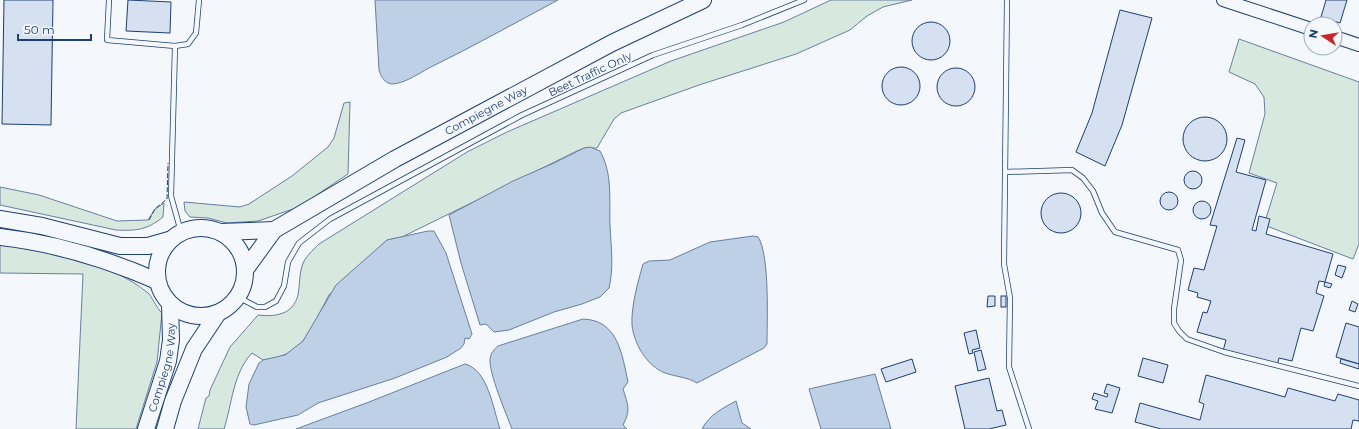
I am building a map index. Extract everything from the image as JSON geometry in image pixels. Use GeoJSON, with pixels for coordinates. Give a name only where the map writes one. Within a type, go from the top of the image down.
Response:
{"type":"FeatureCollection","features":[{"type":"Feature","properties":{"kind":"highway","name":"Compiegne Way"},"geometry":{"type":"LineString","coordinates":[[245,270],[274,230],[395,159],[612,43],[703,0]]}},
{"type":"Feature","properties":{"kind":"highway"},"geometry":{"type":"LineString","coordinates":[[0,219],[42,226],[120,246],[148,246],[194,228],[208,228],[220,232],[230,239],[238,248],[243,258],[245,270],[243,284],[238,297],[229,306],[218,313],[205,316],[192,316],[180,312],[170,304],[162,294],[157,282],[156,266],[161,252],[175,236]]}},
{"type":"Feature","properties":{"kind":"highway","name":"Compiegne Way"},"geometry":{"type":"LineString","coordinates":[[220,232],[274,230]]}},
{"type":"Feature","properties":{"kind":"highway"},"geometry":{"type":"LineString","coordinates":[[0,237],[21,239],[97,257],[157,282]]}},
{"type":"Feature","properties":{"kind":"highway","name":"Compiegne Way"},"geometry":{"type":"LineString","coordinates":[[146,429],[168,361],[171,340],[170,304]]}},
{"type":"Feature","properties":{"kind":"highway","name":"Compiegne Way"},"geometry":{"type":"LineString","coordinates":[[165,429],[173,401],[194,349],[218,313]]}},
{"type":"Feature","properties":{"kind":"street"},"geometry":{"type":"LineString","coordinates":[[1223,0],[1303,26]]}},
{"type":"Feature","properties":{"kind":"street"},"geometry":{"type":"LineString","coordinates":[[1343,40],[1359,45]]}},
{"type":"Feature","properties":{"kind":"lane"},"geometry":{"type":"LineString","coordinates":[[110,0],[107,40],[175,46],[188,44],[196,33],[199,0]]}},
{"type":"Feature","properties":{"kind":"lane","name":"Beet Traffic Only"},"geometry":{"type":"LineString","coordinates":[[238,297],[257,307],[265,307],[276,301],[284,286],[288,262],[299,243],[330,218],[522,115],[653,54],[742,25],[804,0]]}},
{"type":"Feature","properties":{"kind":"lane"},"geometry":{"type":"LineString","coordinates":[[1007,0],[1004,264],[1010,298],[1009,367],[1029,429]]}},
{"type":"Feature","properties":{"kind":"lane"},"geometry":{"type":"LineString","coordinates":[[175,46],[171,196],[175,216],[175,236]]}},
{"type":"Feature","properties":{"kind":"lane"},"geometry":{"type":"LineString","coordinates":[[1005,172],[1072,170],[1083,178],[1093,191],[1102,214],[1115,232],[1178,250],[1181,260],[1174,309],[1174,323],[1187,339],[1224,352],[1359,386]]}},
{"type":"Feature","properties":{"kind":"shaded area"},"geometry":{"type":"Polygon","coordinates":[[[831,0],[912,0],[883,7],[867,16],[850,30],[796,54],[699,85],[621,113],[614,119],[597,148],[584,148],[577,151],[402,237],[387,240],[329,295],[310,331],[303,341],[291,352],[276,358],[263,360],[252,353],[237,379],[224,429],[198,429],[206,398],[209,396],[210,390],[230,347],[258,315],[277,315],[288,311],[292,307],[296,302],[298,295],[300,273],[303,263],[309,254],[319,244],[467,152],[507,132],[671,61],[784,22],[831,0]]]}},
{"type":"Feature","properties":{"kind":"shaded area"},"geometry":{"type":"Polygon","coordinates":[[[1239,39],[1359,82],[1359,244],[1353,259],[1264,225],[1277,183],[1249,173],[1265,114],[1264,97],[1255,84],[1229,72],[1239,39]]]}},
{"type":"Feature","properties":{"kind":"shaded area"},"geometry":{"type":"Polygon","coordinates":[[[350,102],[348,174],[299,207],[258,221],[227,223],[208,218],[190,217],[185,211],[184,202],[240,207],[249,204],[292,176],[328,147],[334,138],[344,103],[350,102]]]}},
{"type":"Feature","properties":{"kind":"shaded area"},"geometry":{"type":"Polygon","coordinates":[[[0,187],[39,195],[117,221],[148,220],[155,209],[164,203],[163,217],[152,225],[141,229],[116,230],[0,205],[0,187]]]}},
{"type":"Feature","properties":{"kind":"shaded area"},"geometry":{"type":"Polygon","coordinates":[[[0,244],[58,255],[97,266],[132,282],[149,294],[162,313],[157,362],[136,429],[76,429],[83,274],[0,273],[0,244]]]}},
{"type":"Feature","properties":{"kind":"water"},"geometry":{"type":"Polygon","coordinates":[[[375,0],[558,0],[411,78],[402,82],[390,84],[384,80],[379,70],[375,0]]]}},
{"type":"Feature","properties":{"kind":"water"},"geometry":{"type":"Polygon","coordinates":[[[590,147],[600,151],[609,178],[612,257],[611,280],[609,288],[600,297],[554,312],[509,330],[494,332],[486,324],[480,325],[461,263],[449,215],[513,181],[584,148],[590,147]]]}},
{"type":"Feature","properties":{"kind":"water"},"geometry":{"type":"Polygon","coordinates":[[[434,231],[446,253],[472,334],[469,339],[465,338],[464,344],[461,348],[447,357],[395,378],[318,403],[298,415],[254,425],[250,424],[246,407],[249,384],[259,363],[263,360],[285,355],[303,341],[336,285],[387,240],[434,231]]]}},
{"type":"Feature","properties":{"kind":"water"},"geometry":{"type":"Polygon","coordinates":[[[753,236],[758,237],[762,246],[766,273],[767,344],[764,348],[697,383],[686,378],[658,370],[642,354],[635,340],[632,325],[634,302],[643,264],[649,261],[670,260],[710,242],[753,236]]]}},
{"type":"Feature","properties":{"kind":"water"},"geometry":{"type":"Polygon","coordinates":[[[583,319],[595,321],[604,325],[611,332],[620,350],[628,382],[623,389],[628,411],[623,425],[627,429],[512,429],[498,394],[490,366],[490,359],[493,351],[498,346],[583,319]]]}},
{"type":"Feature","properties":{"kind":"water"},"geometry":{"type":"Polygon","coordinates":[[[465,364],[473,368],[484,382],[492,401],[500,429],[296,429],[369,402],[465,364]]]}},
{"type":"Feature","properties":{"kind":"water"},"geometry":{"type":"Polygon","coordinates":[[[875,374],[891,429],[821,429],[809,389],[875,374]]]}},
{"type":"Feature","properties":{"kind":"water"},"geometry":{"type":"Polygon","coordinates":[[[736,401],[742,423],[751,429],[702,429],[712,416],[736,401]]]}},
{"type":"Feature","properties":{"kind":"building"},"geometry":{"type":"Polygon","coordinates":[[[4,0],[53,0],[51,125],[2,124],[4,0]]]}},
{"type":"Feature","properties":{"kind":"building"},"geometry":{"type":"Polygon","coordinates":[[[128,0],[171,2],[170,33],[126,31],[128,0]]]}},
{"type":"Feature","properties":{"kind":"building"},"geometry":{"type":"Polygon","coordinates":[[[1326,0],[1347,0],[1342,16],[1321,16],[1326,0]]]}},
{"type":"Feature","properties":{"kind":"building"},"geometry":{"type":"Polygon","coordinates":[[[1120,10],[1152,18],[1122,125],[1105,166],[1076,152],[1092,113],[1120,10]]]}},
{"type":"Feature","properties":{"kind":"building"},"geometry":{"type":"Polygon","coordinates":[[[927,22],[935,22],[945,27],[949,34],[949,48],[945,55],[935,60],[927,60],[917,55],[915,52],[912,45],[912,37],[917,27],[920,25],[927,22]]]}},
{"type":"Feature","properties":{"kind":"building"},"geometry":{"type":"Polygon","coordinates":[[[897,67],[905,67],[915,72],[919,79],[919,93],[915,100],[905,105],[897,105],[887,100],[885,97],[882,90],[882,82],[887,72],[890,70],[897,67]]]}},
{"type":"Feature","properties":{"kind":"building"},"geometry":{"type":"Polygon","coordinates":[[[952,68],[960,68],[970,73],[974,80],[974,94],[970,101],[960,106],[952,106],[942,101],[940,98],[937,91],[937,83],[942,73],[945,71],[952,68]]]}},
{"type":"Feature","properties":{"kind":"building"},"geometry":{"type":"Polygon","coordinates":[[[1205,117],[1217,121],[1223,127],[1227,139],[1223,151],[1217,157],[1205,161],[1193,157],[1187,151],[1183,139],[1187,127],[1193,121],[1205,117]]]}},
{"type":"Feature","properties":{"kind":"building"},"geometry":{"type":"Polygon","coordinates":[[[1237,138],[1245,140],[1236,172],[1266,180],[1252,230],[1256,231],[1259,216],[1270,219],[1266,234],[1333,254],[1325,282],[1319,281],[1316,293],[1324,296],[1313,331],[1301,328],[1292,361],[1279,358],[1277,366],[1223,351],[1226,340],[1197,332],[1203,312],[1207,313],[1211,301],[1197,297],[1198,293],[1188,290],[1194,268],[1204,270],[1217,226],[1210,225],[1237,138]]]}},
{"type":"Feature","properties":{"kind":"building"},"geometry":{"type":"Polygon","coordinates":[[[1189,171],[1197,171],[1202,176],[1200,187],[1197,189],[1189,189],[1184,184],[1184,176],[1189,171]]]}},
{"type":"Feature","properties":{"kind":"building"},"geometry":{"type":"Polygon","coordinates":[[[1165,192],[1173,192],[1178,197],[1176,208],[1173,210],[1165,210],[1160,205],[1160,197],[1165,192]]]}},
{"type":"Feature","properties":{"kind":"building"},"geometry":{"type":"Polygon","coordinates":[[[1065,193],[1072,196],[1078,202],[1081,213],[1080,221],[1072,230],[1065,233],[1057,233],[1050,230],[1042,221],[1041,209],[1044,202],[1053,194],[1065,193]]]}},
{"type":"Feature","properties":{"kind":"building"},"geometry":{"type":"Polygon","coordinates":[[[1198,201],[1206,201],[1211,206],[1209,217],[1206,219],[1198,219],[1193,214],[1193,206],[1198,201]]]}},
{"type":"Feature","properties":{"kind":"building"},"geometry":{"type":"Polygon","coordinates":[[[1338,265],[1346,267],[1342,278],[1335,275],[1338,265]]]}},
{"type":"Feature","properties":{"kind":"building"},"geometry":{"type":"Polygon","coordinates":[[[1325,282],[1332,284],[1330,288],[1324,286],[1325,282]]]}},
{"type":"Feature","properties":{"kind":"building"},"geometry":{"type":"Polygon","coordinates":[[[988,296],[995,296],[995,306],[987,307],[988,296]]]}},
{"type":"Feature","properties":{"kind":"building"},"geometry":{"type":"Polygon","coordinates":[[[1001,296],[1006,296],[1006,307],[1001,307],[1001,296]]]}},
{"type":"Feature","properties":{"kind":"building"},"geometry":{"type":"Polygon","coordinates":[[[1352,301],[1358,304],[1355,312],[1349,310],[1352,301]]]}},
{"type":"Feature","properties":{"kind":"building"},"geometry":{"type":"Polygon","coordinates":[[[1346,323],[1359,327],[1359,364],[1336,357],[1346,323]]]}},
{"type":"Feature","properties":{"kind":"building"},"geometry":{"type":"Polygon","coordinates":[[[976,330],[980,348],[972,350],[973,353],[969,354],[964,333],[976,330]]]}},
{"type":"Feature","properties":{"kind":"building"},"geometry":{"type":"Polygon","coordinates":[[[981,350],[986,369],[978,371],[974,352],[981,350]]]}},
{"type":"Feature","properties":{"kind":"building"},"geometry":{"type":"Polygon","coordinates":[[[1143,358],[1168,365],[1163,383],[1138,376],[1143,358]]]}},
{"type":"Feature","properties":{"kind":"building"},"geometry":{"type":"Polygon","coordinates":[[[912,359],[916,372],[886,382],[881,369],[912,359]]]}},
{"type":"Feature","properties":{"kind":"building"},"geometry":{"type":"Polygon","coordinates":[[[1341,359],[1359,364],[1359,369],[1340,363],[1341,359]]]}},
{"type":"Feature","properties":{"kind":"building"},"geometry":{"type":"Polygon","coordinates":[[[1206,375],[1285,397],[1288,388],[1335,401],[1338,394],[1359,400],[1359,421],[1353,420],[1351,429],[1161,429],[1135,422],[1140,403],[1200,420],[1204,404],[1199,402],[1206,375]]]}},
{"type":"Feature","properties":{"kind":"building"},"geometry":{"type":"Polygon","coordinates":[[[989,378],[997,411],[1002,410],[1006,425],[989,429],[965,429],[955,386],[989,378]]]}},
{"type":"Feature","properties":{"kind":"building"},"geometry":{"type":"Polygon","coordinates":[[[1107,384],[1120,388],[1112,413],[1095,409],[1098,401],[1092,399],[1094,393],[1107,397],[1108,394],[1104,393],[1107,384]]]}},
{"type":"Feature","properties":{"kind":"fence"},"geometry":{"type":"LineString","coordinates":[[149,220],[155,209],[167,199],[168,163]]}}]}
